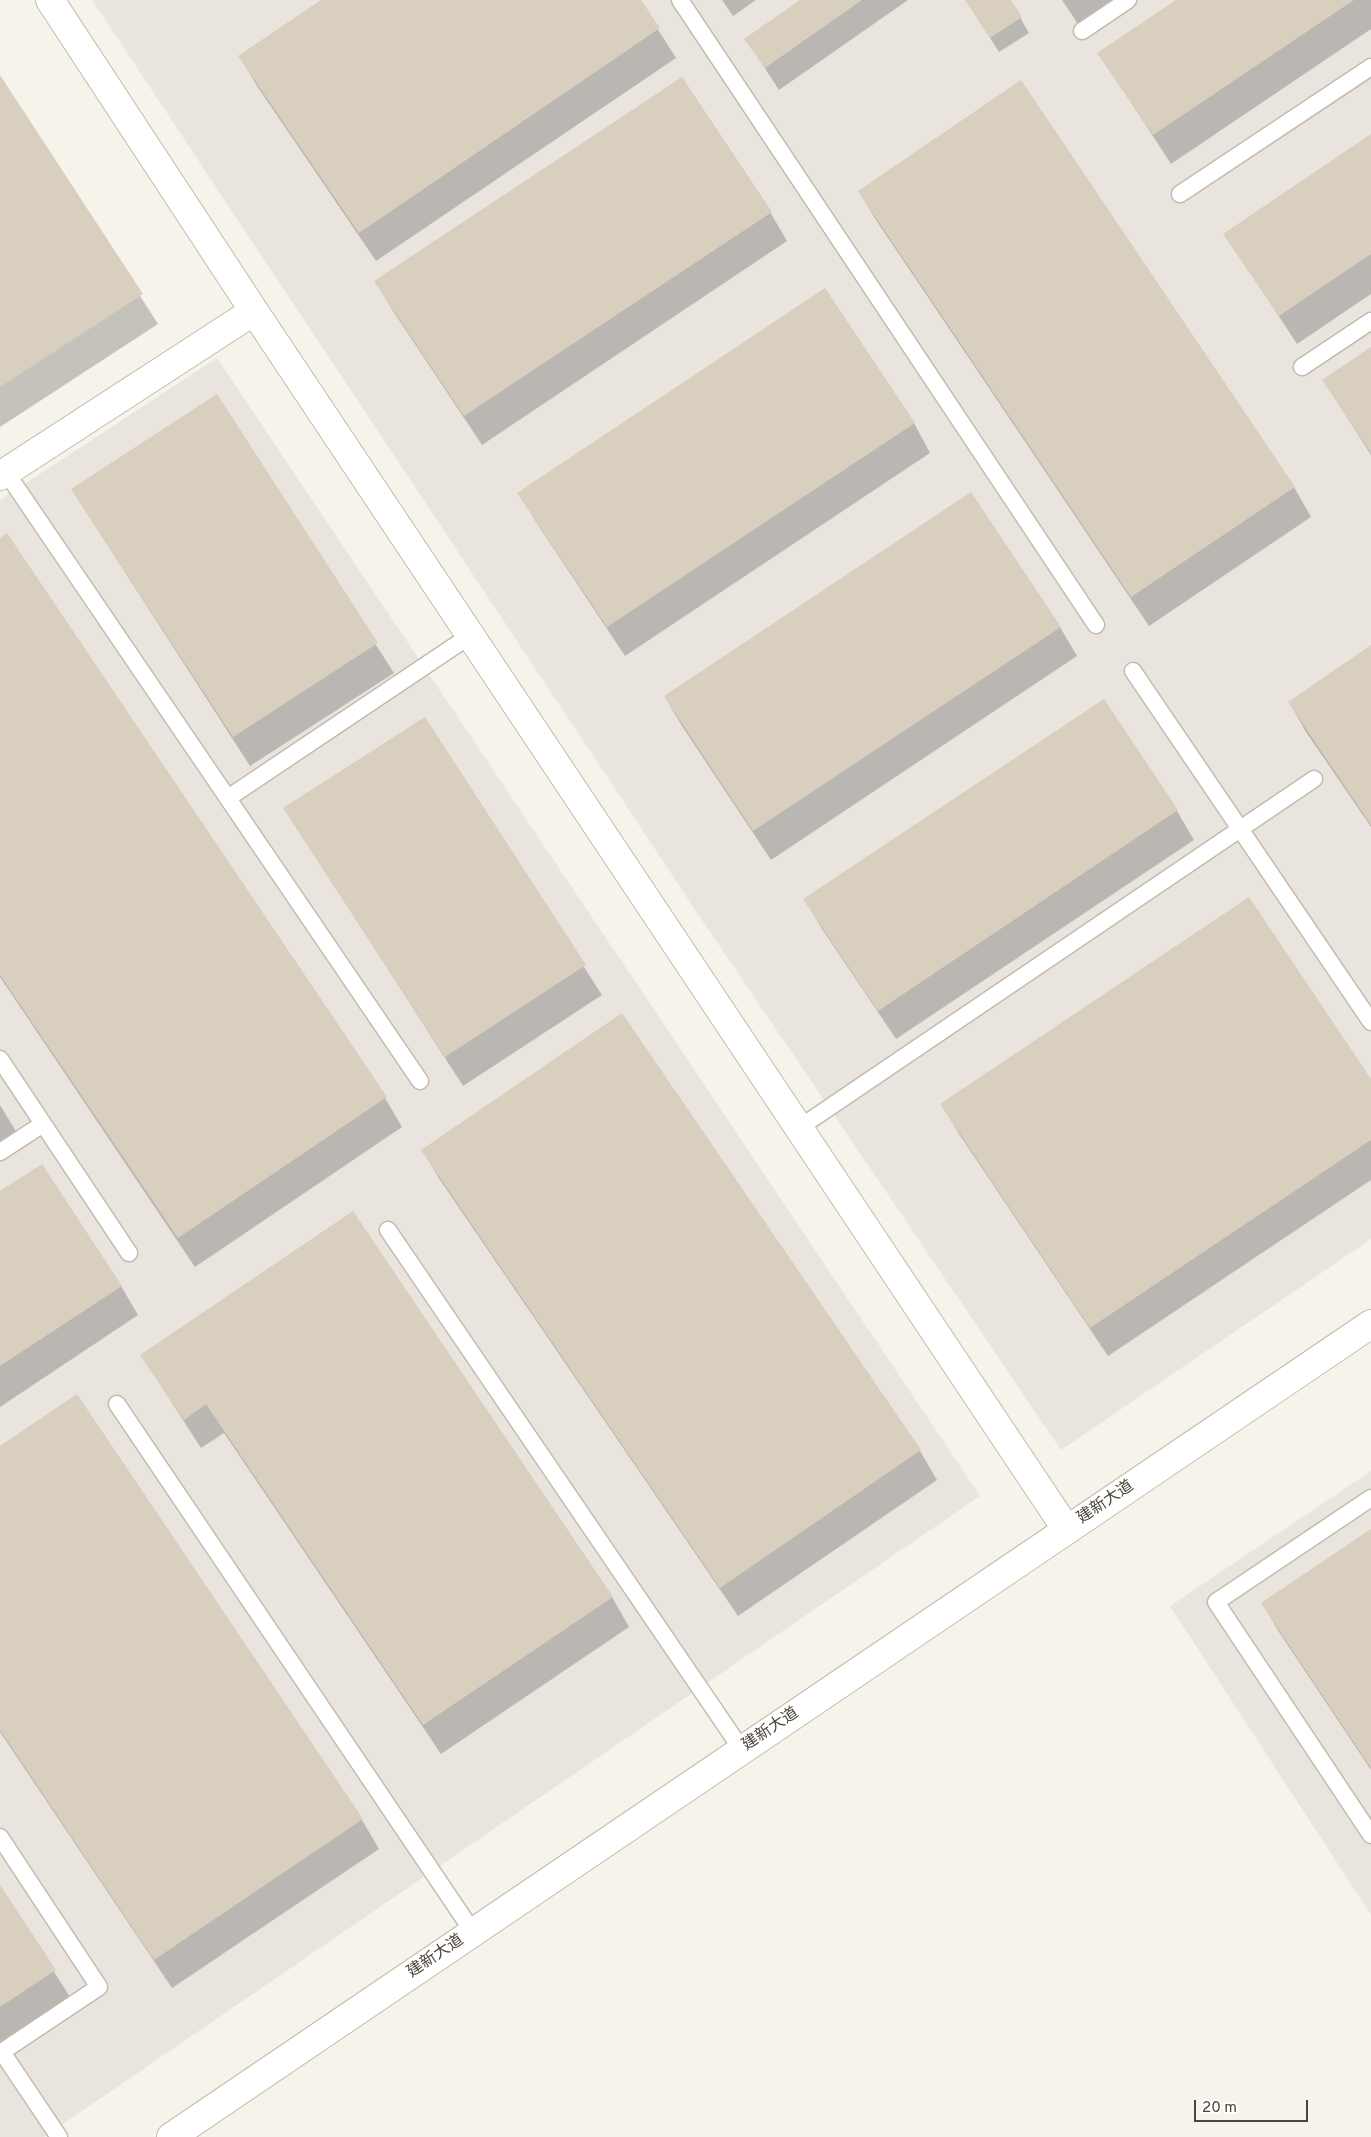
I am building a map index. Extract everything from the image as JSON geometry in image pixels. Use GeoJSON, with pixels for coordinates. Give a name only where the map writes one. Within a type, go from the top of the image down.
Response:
{"type":"FeatureCollection","features":[{"type":"Feature","properties":{"kind":"street"},"geometry":{"type":"LineString","coordinates":[[50,0],[254,310],[1067,1530]]}},
{"type":"Feature","properties":{"kind":"street"},"geometry":{"type":"LineString","coordinates":[[3,474],[254,310]]}},
{"type":"Feature","properties":{"kind":"street","name":"建新大道"},"geometry":{"type":"LineString","coordinates":[[171,2137],[1371,1324]]}},
{"type":"Feature","properties":{"kind":"lane"},"geometry":{"type":"LineString","coordinates":[[680,0],[1096,625]]}},
{"type":"Feature","properties":{"kind":"lane"},"geometry":{"type":"LineString","coordinates":[[1082,31],[1128,0]]}},
{"type":"Feature","properties":{"kind":"lane"},"geometry":{"type":"LineString","coordinates":[[1180,194],[1371,67]]}},
{"type":"Feature","properties":{"kind":"lane"},"geometry":{"type":"LineString","coordinates":[[1302,367],[1371,321]]}},
{"type":"Feature","properties":{"kind":"lane"},"geometry":{"type":"LineString","coordinates":[[3,474],[228,798],[420,1081]]}},
{"type":"Feature","properties":{"kind":"lane"},"geometry":{"type":"LineString","coordinates":[[228,798],[471,635]]}},
{"type":"Feature","properties":{"kind":"lane"},"geometry":{"type":"LineString","coordinates":[[1133,671],[1371,1022]]}},
{"type":"Feature","properties":{"kind":"lane"},"geometry":{"type":"LineString","coordinates":[[799,1128],[1314,779]]}},
{"type":"Feature","properties":{"kind":"lane"},"geometry":{"type":"LineString","coordinates":[[0,1059],[129,1254]]}},
{"type":"Feature","properties":{"kind":"lane"},"geometry":{"type":"LineString","coordinates":[[0,1152],[43,1124]]}},
{"type":"Feature","properties":{"kind":"lane"},"geometry":{"type":"LineString","coordinates":[[388,1230],[742,1750]]}},
{"type":"Feature","properties":{"kind":"lane"},"geometry":{"type":"LineString","coordinates":[[117,1404],[473,1932]]}},
{"type":"Feature","properties":{"kind":"lane"},"geometry":{"type":"LineString","coordinates":[[1371,1498],[1216,1602],[1371,1835]]}},
{"type":"Feature","properties":{"kind":"lane"},"geometry":{"type":"LineString","coordinates":[[0,1837],[99,1988],[1,2052],[59,2137]]}},
{"type":"Feature","properties":{"kind":"shaded area"},"geometry":{"type":"Polygon","coordinates":[[[92,0],[1371,0],[1371,1239],[1061,1450],[700,917],[92,0]]]}},
{"type":"Feature","properties":{"kind":"shaded area"},"geometry":{"type":"Polygon","coordinates":[[[217,358],[980,1496],[44,2137],[0,2137],[0,500],[217,358]]]}},
{"type":"Feature","properties":{"kind":"shaded area"},"geometry":{"type":"Polygon","coordinates":[[[1371,1471],[1371,1915],[1170,1606],[1371,1471]]]}},
{"type":"Feature","properties":{"kind":"building"},"geometry":{"type":"Polygon","coordinates":[[[321,0],[641,0],[660,28],[359,233],[238,56],[321,0]]]}},
{"type":"Feature","properties":{"kind":"building"},"geometry":{"type":"Polygon","coordinates":[[[800,0],[862,0],[765,68],[744,39],[800,0]]]}},
{"type":"Feature","properties":{"kind":"building"},"geometry":{"type":"Polygon","coordinates":[[[965,0],[1011,0],[1022,17],[990,38],[965,0]]]}},
{"type":"Feature","properties":{"kind":"building"},"geometry":{"type":"Polygon","coordinates":[[[1176,0],[1354,0],[1153,135],[1097,53],[1176,0]]]}},
{"type":"Feature","properties":{"kind":"building"},"geometry":{"type":"Polygon","coordinates":[[[0,75],[143,294],[0,387],[0,75]]]}},
{"type":"Feature","properties":{"kind":"building"},"geometry":{"type":"Polygon","coordinates":[[[682,77],[772,212],[464,416],[374,281],[682,77]]]}},
{"type":"Feature","properties":{"kind":"building"},"geometry":{"type":"Polygon","coordinates":[[[1021,80],[1295,487],[1131,597],[858,191],[1021,80]]]}},
{"type":"Feature","properties":{"kind":"building"},"geometry":{"type":"Polygon","coordinates":[[[1371,134],[1371,254],[1279,316],[1223,234],[1371,134]]]}},
{"type":"Feature","properties":{"kind":"building"},"geometry":{"type":"Polygon","coordinates":[[[825,288],[915,423],[607,627],[517,493],[825,288]]]}},
{"type":"Feature","properties":{"kind":"building"},"geometry":{"type":"Polygon","coordinates":[[[1371,347],[1371,453],[1322,380],[1371,347]]]}},
{"type":"Feature","properties":{"kind":"building"},"geometry":{"type":"Polygon","coordinates":[[[217,394],[378,643],[233,737],[71,489],[217,394]]]}},
{"type":"Feature","properties":{"kind":"building"},"geometry":{"type":"Polygon","coordinates":[[[971,492],[1061,627],[753,831],[664,696],[971,492]]]}},
{"type":"Feature","properties":{"kind":"building"},"geometry":{"type":"Polygon","coordinates":[[[7,533],[387,1097],[178,1238],[0,975],[0,538],[7,533]]]}},
{"type":"Feature","properties":{"kind":"building"},"geometry":{"type":"Polygon","coordinates":[[[1371,645],[1371,825],[1288,702],[1371,645]]]}},
{"type":"Feature","properties":{"kind":"building"},"geometry":{"type":"Polygon","coordinates":[[[1104,699],[1178,810],[878,1011],[803,899],[1104,699]]]}},
{"type":"Feature","properties":{"kind":"building"},"geometry":{"type":"Polygon","coordinates":[[[425,717],[586,965],[445,1057],[283,808],[425,717]]]}},
{"type":"Feature","properties":{"kind":"building"},"geometry":{"type":"Polygon","coordinates":[[[1249,897],[1371,1079],[1371,1140],[1090,1328],[940,1104],[1249,897]]]}},
{"type":"Feature","properties":{"kind":"building"},"geometry":{"type":"Polygon","coordinates":[[[622,1013],[921,1450],[720,1588],[421,1150],[622,1013]]]}},
{"type":"Feature","properties":{"kind":"building"},"geometry":{"type":"Polygon","coordinates":[[[42,1164],[122,1286],[0,1366],[0,1191],[42,1164]]]}},
{"type":"Feature","properties":{"kind":"building"},"geometry":{"type":"Polygon","coordinates":[[[353,1211],[613,1597],[423,1725],[206,1404],[184,1420],[140,1355],[353,1211]]]}},
{"type":"Feature","properties":{"kind":"building"},"geometry":{"type":"Polygon","coordinates":[[[77,1394],[363,1819],[154,1960],[0,1730],[0,1446],[77,1394]]]}},
{"type":"Feature","properties":{"kind":"building"},"geometry":{"type":"Polygon","coordinates":[[[1371,1529],[1371,1768],[1261,1603],[1371,1529]]]}},
{"type":"Feature","properties":{"kind":"building"},"geometry":{"type":"Polygon","coordinates":[[[0,1885],[56,1970],[0,2007],[0,1885]]]}}]}
